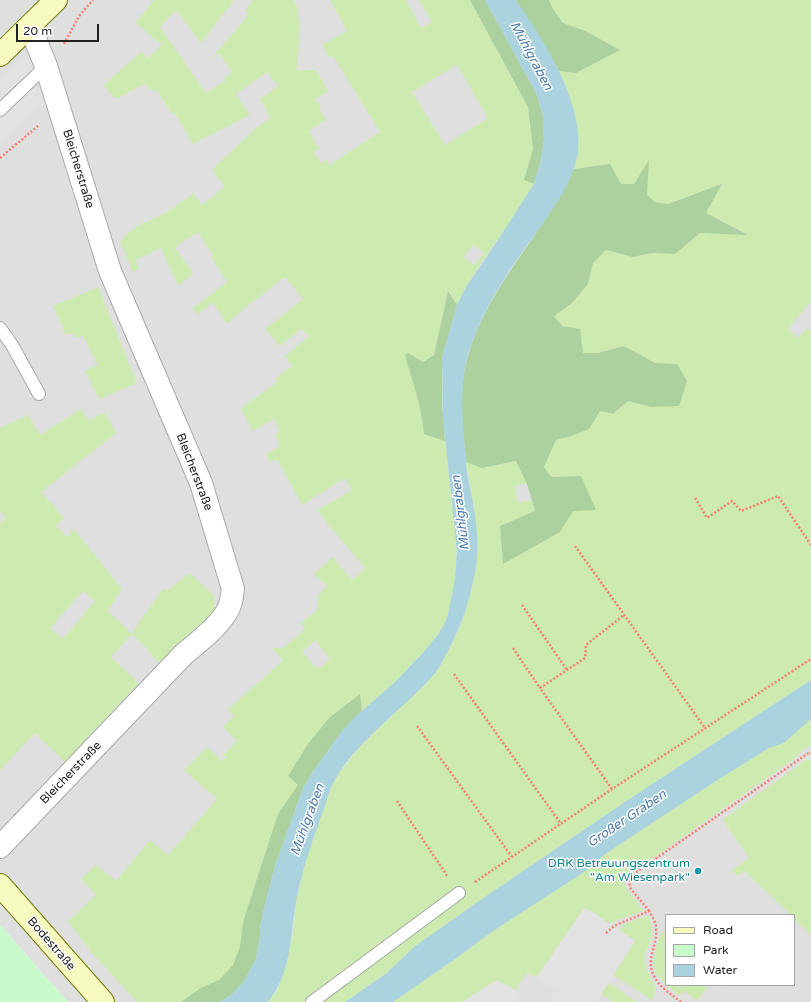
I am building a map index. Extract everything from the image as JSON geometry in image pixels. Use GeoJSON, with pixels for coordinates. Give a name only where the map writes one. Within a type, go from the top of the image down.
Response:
{"type":"FeatureCollection","features":[{"type":"Feature","properties":{"kind":"main road"},"geometry":{"type":"LineString","coordinates":[[0,55],[56,0]]}},
{"type":"Feature","properties":{"kind":"main road","name":"Bodestraße"},"geometry":{"type":"LineString","coordinates":[[0,885],[103,1002]]}},
{"type":"Feature","properties":{"kind":"street","name":"Bleicherstraße"},"geometry":{"type":"LineString","coordinates":[[0,847],[184,654],[216,625],[226,613],[233,589],[201,483],[110,271],[46,66],[35,39],[27,29]]}},
{"type":"Feature","properties":{"kind":"lane"},"geometry":{"type":"LineString","coordinates":[[0,110],[46,66]]}},
{"type":"Feature","properties":{"kind":"lane"},"geometry":{"type":"LineString","coordinates":[[0,328],[12,345],[39,394]]}},
{"type":"Feature","properties":{"kind":"lane"},"geometry":{"type":"LineString","coordinates":[[312,1002],[459,893]]}},
{"type":"Feature","properties":{"kind":"path"},"geometry":{"type":"LineString","coordinates":[[63,47],[79,16],[93,0]]}},
{"type":"Feature","properties":{"kind":"path"},"geometry":{"type":"LineString","coordinates":[[695,498],[707,518],[732,501],[741,511],[778,496],[811,545]]}},
{"type":"Feature","properties":{"kind":"path"},"geometry":{"type":"LineString","coordinates":[[575,546],[705,728]]}},
{"type":"Feature","properties":{"kind":"path"},"geometry":{"type":"LineString","coordinates":[[522,605],[567,670]]}},
{"type":"Feature","properties":{"kind":"path"},"geometry":{"type":"LineString","coordinates":[[540,688],[584,658],[586,645],[624,615]]}},
{"type":"Feature","properties":{"kind":"path"},"geometry":{"type":"LineString","coordinates":[[513,648],[612,789]]}},
{"type":"Feature","properties":{"kind":"path"},"geometry":{"type":"LineString","coordinates":[[397,801],[459,893],[612,789],[811,659]]}},
{"type":"Feature","properties":{"kind":"path"},"geometry":{"type":"LineString","coordinates":[[454,674],[561,824]]}},
{"type":"Feature","properties":{"kind":"path"},"geometry":{"type":"LineString","coordinates":[[417,726],[512,857]]}},
{"type":"Feature","properties":{"kind":"path"},"geometry":{"type":"LineString","coordinates":[[681,1002],[660,986],[654,977],[651,968],[651,954],[656,937],[656,927],[654,919],[649,911],[631,888],[629,882],[632,875],[811,752]]}},
{"type":"Feature","properties":{"kind":"path"},"geometry":{"type":"LineString","coordinates":[[606,934],[614,926],[649,911]]}},
{"type":"Feature","properties":{"kind":"shaded area"},"geometry":{"type":"Polygon","coordinates":[[[0,0],[811,0],[811,1002],[68,1002],[0,925],[0,0]]]}},
{"type":"Feature","properties":{"kind":"shaded area"},"geometry":{"type":"Polygon","coordinates":[[[27,55],[45,103],[0,145],[0,81],[27,55]]]}},
{"type":"Feature","properties":{"kind":"shaded area"},"geometry":{"type":"Polygon","coordinates":[[[585,907],[635,941],[596,1002],[551,1002],[549,1001],[556,990],[536,978],[585,907]]]}},
{"type":"Feature","properties":{"kind":"shaded area"},"geometry":{"type":"Polygon","coordinates":[[[497,980],[522,994],[516,1002],[462,1002],[497,980]]]}},
{"type":"Feature","properties":{"kind":"green space"},"geometry":{"type":"Polygon","coordinates":[[[154,0],[234,0],[201,43],[176,10],[160,27],[206,93],[226,80],[224,78],[232,72],[219,53],[211,59],[249,14],[245,11],[253,1],[251,0],[294,0],[300,25],[297,70],[316,70],[328,91],[316,99],[321,108],[319,109],[326,120],[309,131],[319,149],[314,152],[321,163],[326,159],[329,165],[380,132],[333,56],[329,57],[322,45],[347,31],[330,0],[406,0],[421,28],[432,22],[419,0],[470,0],[528,107],[533,149],[524,180],[534,184],[516,214],[474,273],[457,305],[448,291],[434,355],[423,362],[408,353],[408,366],[420,406],[424,434],[445,441],[457,551],[455,579],[448,615],[444,625],[433,642],[395,682],[362,711],[360,694],[329,718],[297,761],[303,788],[275,866],[220,1002],[137,1002],[91,952],[68,921],[96,895],[81,879],[96,865],[116,881],[150,840],[168,855],[217,799],[184,770],[207,747],[222,761],[226,758],[223,755],[237,741],[223,727],[234,716],[228,709],[283,661],[272,648],[283,648],[305,629],[301,623],[317,610],[318,596],[327,586],[314,574],[333,557],[352,580],[365,568],[325,521],[318,510],[352,490],[345,478],[302,505],[277,459],[270,462],[266,454],[280,446],[275,435],[280,431],[274,419],[253,431],[241,409],[277,382],[275,379],[292,366],[285,356],[309,336],[301,329],[280,346],[265,329],[303,299],[285,277],[246,307],[227,324],[213,302],[197,315],[193,308],[227,282],[211,257],[213,255],[198,232],[175,247],[193,273],[178,285],[161,248],[136,260],[139,269],[133,272],[120,241],[136,227],[169,211],[193,193],[202,205],[225,187],[212,170],[256,128],[270,118],[260,99],[278,86],[267,72],[236,94],[250,115],[193,144],[177,117],[174,113],[172,114],[158,92],[151,90],[145,84],[116,99],[103,86],[142,51],[147,59],[162,45],[135,23],[154,0]],[[457,65],[412,92],[445,145],[488,118],[457,65]],[[473,245],[464,257],[474,265],[484,253],[473,245]],[[315,640],[302,652],[318,669],[330,659],[315,640]]]}},
{"type":"Feature","properties":{"kind":"green space"},"geometry":{"type":"Polygon","coordinates":[[[470,0],[485,0],[537,95],[543,116],[544,140],[541,160],[534,184],[524,180],[533,149],[528,107],[470,0]]]}},
{"type":"Feature","properties":{"kind":"green space"},"geometry":{"type":"Polygon","coordinates":[[[516,0],[549,0],[553,9],[563,23],[585,31],[620,50],[576,73],[559,71],[516,0]]]}},
{"type":"Feature","properties":{"kind":"green space"},"geometry":{"type":"Polygon","coordinates":[[[543,0],[811,0],[811,301],[788,329],[798,338],[807,329],[809,330],[811,328],[811,680],[628,800],[479,901],[414,947],[387,973],[345,1002],[268,1002],[278,988],[287,962],[302,875],[312,840],[334,780],[357,750],[425,683],[440,666],[459,629],[466,610],[476,568],[474,507],[466,462],[483,468],[516,461],[527,483],[515,486],[518,503],[531,500],[535,511],[500,526],[503,564],[560,532],[581,476],[551,477],[544,467],[556,440],[572,436],[600,411],[613,414],[628,401],[651,407],[677,364],[655,363],[624,346],[598,353],[583,353],[554,316],[571,304],[588,284],[593,263],[606,250],[633,257],[652,253],[675,254],[700,233],[747,234],[706,213],[722,184],[668,204],[655,202],[647,195],[639,177],[634,184],[621,184],[610,164],[574,169],[578,151],[576,120],[559,71],[576,73],[620,50],[585,31],[563,23],[543,0]]]}},
{"type":"Feature","properties":{"kind":"green space"},"geometry":{"type":"Polygon","coordinates":[[[649,160],[647,195],[655,202],[668,204],[722,184],[706,213],[748,235],[700,233],[675,254],[652,253],[633,257],[606,250],[593,263],[588,284],[571,304],[554,316],[562,326],[580,329],[583,353],[598,353],[624,346],[655,363],[677,364],[687,381],[679,406],[651,407],[628,401],[613,414],[600,411],[589,429],[572,436],[556,440],[544,467],[551,477],[581,476],[596,510],[573,511],[560,532],[503,564],[500,526],[535,511],[527,484],[516,461],[482,468],[466,462],[462,421],[462,390],[469,354],[477,329],[502,284],[562,193],[574,169],[610,164],[621,184],[634,184],[649,160]]]}},
{"type":"Feature","properties":{"kind":"green space"},"geometry":{"type":"Polygon","coordinates":[[[98,287],[137,383],[99,399],[85,371],[98,365],[83,336],[75,338],[73,333],[66,335],[53,306],[98,287]]]}},
{"type":"Feature","properties":{"kind":"green space"},"geometry":{"type":"Polygon","coordinates":[[[448,291],[457,305],[442,358],[442,402],[445,441],[424,434],[419,404],[405,355],[408,353],[423,362],[434,355],[448,291]]]}},
{"type":"Feature","properties":{"kind":"green space"},"geometry":{"type":"Polygon","coordinates":[[[81,409],[89,421],[105,412],[116,433],[41,492],[64,518],[56,526],[67,537],[74,529],[122,589],[108,611],[132,634],[111,657],[139,683],[65,762],[35,733],[0,770],[0,523],[6,518],[0,511],[0,428],[28,415],[40,435],[81,409]],[[83,591],[50,628],[63,639],[95,601],[83,591]]]}},
{"type":"Feature","properties":{"kind":"green space"},"geometry":{"type":"Polygon","coordinates":[[[190,573],[214,596],[214,606],[216,609],[202,625],[160,665],[132,634],[164,588],[167,591],[190,573]]]}},
{"type":"Feature","properties":{"kind":"green space"},"geometry":{"type":"Polygon","coordinates":[[[360,694],[362,711],[343,730],[303,788],[275,866],[262,917],[256,959],[244,981],[233,994],[220,1002],[181,1002],[201,988],[219,980],[233,965],[240,947],[243,922],[278,814],[298,785],[288,776],[308,744],[329,718],[360,694]]]}},
{"type":"Feature","properties":{"kind":"green space"},"geometry":{"type":"Polygon","coordinates":[[[811,719],[811,746],[803,750],[794,759],[623,879],[626,888],[644,911],[609,923],[585,908],[536,978],[527,972],[516,990],[497,980],[462,1002],[393,1002],[493,931],[584,872],[605,854],[722,777],[769,748],[784,742],[811,719]]]}},
{"type":"Feature","properties":{"kind":"green space"},"geometry":{"type":"Polygon","coordinates":[[[807,759],[811,761],[811,935],[795,920],[795,914],[790,914],[744,871],[738,876],[732,870],[749,858],[723,819],[807,759]]]}},
{"type":"Feature","properties":{"kind":"green space"},"geometry":{"type":"Polygon","coordinates":[[[648,915],[652,925],[652,933],[645,959],[647,970],[656,989],[652,1000],[613,975],[635,941],[620,930],[624,924],[648,915]]]}},
{"type":"Feature","properties":{"kind":"green space"},"geometry":{"type":"Polygon","coordinates":[[[0,925],[68,1002],[0,1002],[0,925]]]}},
{"type":"Feature","properties":{"kind":"green space"},"geometry":{"type":"Polygon","coordinates":[[[665,931],[665,984],[657,976],[653,962],[659,938],[665,931]]]}},
{"type":"Feature","properties":{"kind":"green space"},"geometry":{"type":"Polygon","coordinates":[[[609,983],[637,1002],[613,1002],[601,994],[609,983]]]}},
{"type":"Feature","properties":{"kind":"green space"},"geometry":{"type":"Polygon","coordinates":[[[667,986],[677,986],[679,988],[682,986],[704,986],[707,988],[697,1001],[684,991],[679,996],[667,986]]]}},
{"type":"Feature","properties":{"kind":"water","name":"Mühlgraben"},"geometry":{"type":"Polygon","coordinates":[[[485,0],[516,0],[538,33],[568,92],[575,113],[578,133],[578,152],[575,166],[569,180],[554,207],[518,258],[490,303],[473,338],[466,362],[462,395],[463,429],[467,473],[476,520],[478,543],[476,567],[471,589],[458,631],[440,666],[422,687],[358,749],[345,764],[333,784],[302,874],[297,896],[289,951],[282,976],[276,989],[268,1002],[220,1002],[233,994],[244,981],[256,959],[262,917],[275,866],[303,788],[343,730],[354,718],[395,682],[423,653],[439,633],[448,615],[455,579],[457,551],[443,418],[442,358],[457,305],[466,287],[534,184],[541,160],[544,140],[543,116],[537,95],[485,0]]]}},
{"type":"Feature","properties":{"kind":"water","name":"Großer Graben"},"geometry":{"type":"Polygon","coordinates":[[[811,680],[811,719],[784,743],[769,748],[722,777],[605,854],[584,872],[493,931],[393,1002],[345,1002],[387,973],[414,947],[479,901],[628,800],[811,680]]]}},
{"type":"Feature","properties":{"kind":"place","name":"DRK Betreuungszentrum \"Am Wiesenpark\""},"geometry":{"type":"Point","coordinates":[698,871]}}]}
